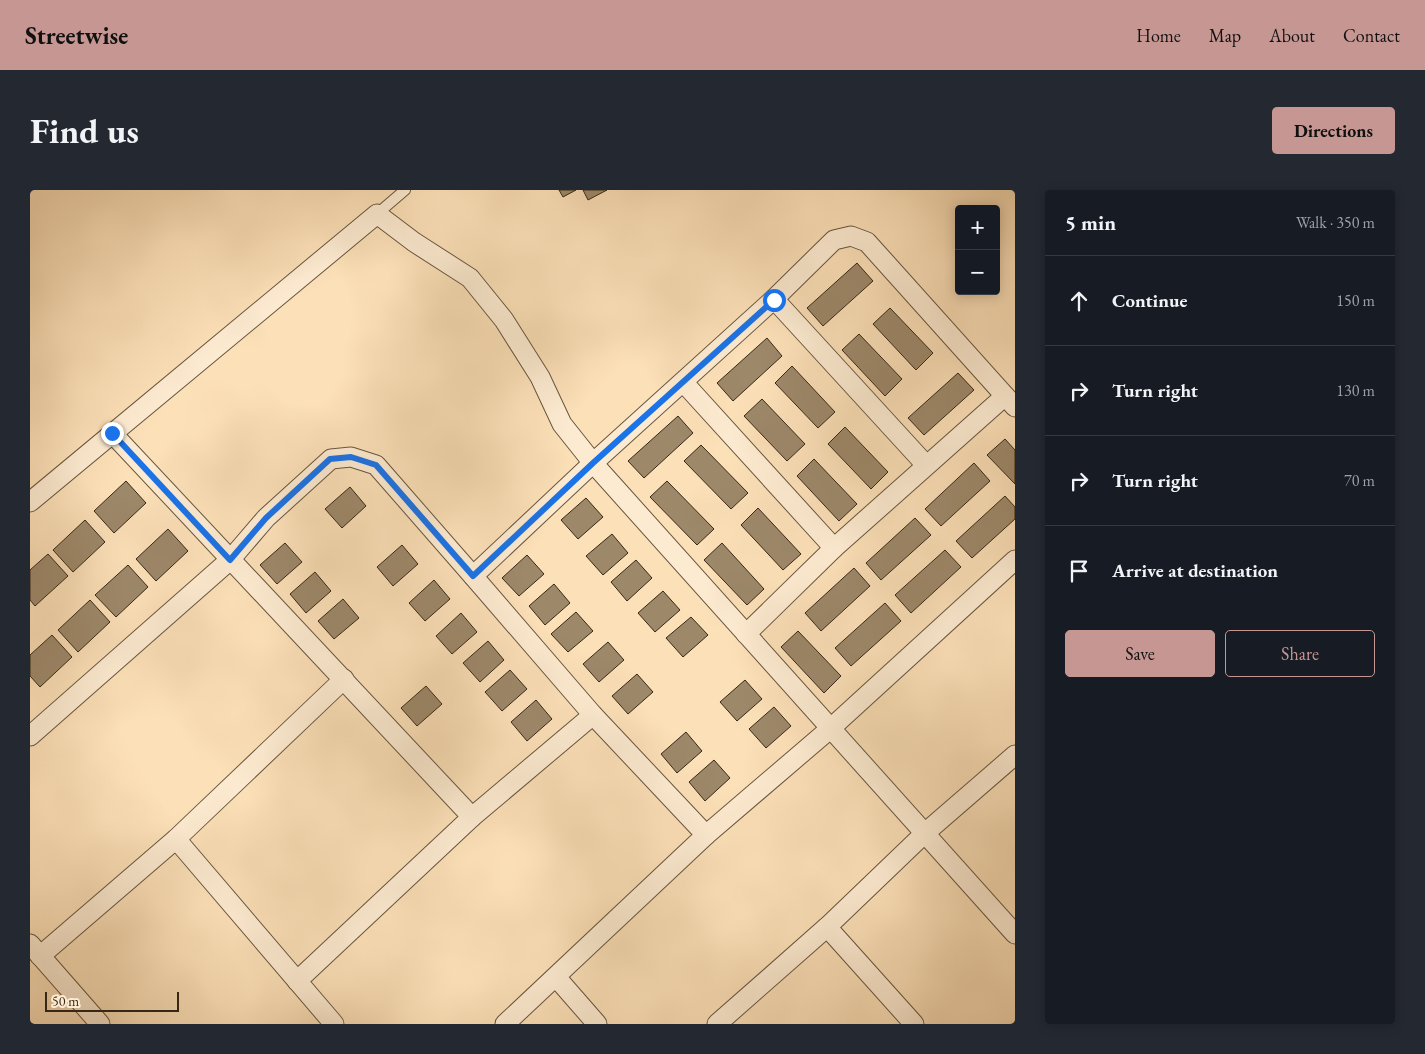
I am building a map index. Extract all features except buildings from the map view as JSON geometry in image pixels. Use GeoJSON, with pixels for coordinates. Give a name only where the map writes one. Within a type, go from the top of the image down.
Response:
{"type":"FeatureCollection","features":[{"type":"Feature","properties":{"kind":"street"},"geometry":{"type":"LineString","coordinates":[[30,502],[377,214],[414,242],[470,278],[504,320],[540,377],[562,424],[593,463],[1015,934]]}},
{"type":"Feature","properties":{"kind":"street"},"geometry":{"type":"LineString","coordinates":[[473,576],[593,463],[774,300],[834,240],[851,236],[867,242],[1010,401],[926,465],[834,548],[746,634]]}},
{"type":"Feature","properties":{"kind":"street"},"geometry":{"type":"LineString","coordinates":[[774,300],[926,465]]}},
{"type":"Feature","properties":{"kind":"street"},"geometry":{"type":"LineString","coordinates":[[684,382],[834,548]]}},
{"type":"Feature","properties":{"kind":"street"},"geometry":{"type":"LineString","coordinates":[[112,433],[472,817]]}},
{"type":"Feature","properties":{"kind":"street"},"geometry":{"type":"LineString","coordinates":[[30,736],[230,560],[266,518],[330,459],[351,457],[376,465],[593,716],[706,835]]}},
{"type":"Feature","properties":{"kind":"street"},"geometry":{"type":"LineString","coordinates":[[505,1024],[706,835],[830,728],[1015,560]]}},
{"type":"Feature","properties":{"kind":"street"},"geometry":{"type":"LineString","coordinates":[[100,1024],[35,950],[176,839],[344,679]]}},
{"type":"Feature","properties":{"kind":"street"},"geometry":{"type":"LineString","coordinates":[[297,981],[472,817],[593,716]]}},
{"type":"Feature","properties":{"kind":"street"},"geometry":{"type":"LineString","coordinates":[[717,1024],[827,927],[925,833],[1015,755]]}},
{"type":"Feature","properties":{"kind":"street"},"geometry":{"type":"LineString","coordinates":[[176,839],[334,1024]]}},
{"type":"Feature","properties":{"kind":"street"},"geometry":{"type":"LineString","coordinates":[[827,927],[913,1024]]}},
{"type":"Feature","properties":{"kind":"street"},"geometry":{"type":"LineString","coordinates":[[556,977],[597,1024]]}},
{"type":"Feature","properties":{"kind":"lane"},"geometry":{"type":"LineString","coordinates":[[377,214],[405,190]]}},
{"type":"Feature","properties":{"kind":"route"},"geometry":{"type":"LineString","coordinates":[[112,433],[230,560],[266,518],[330,459],[351,457],[376,465],[473,576],[593,463],[774,300]]}}]}
